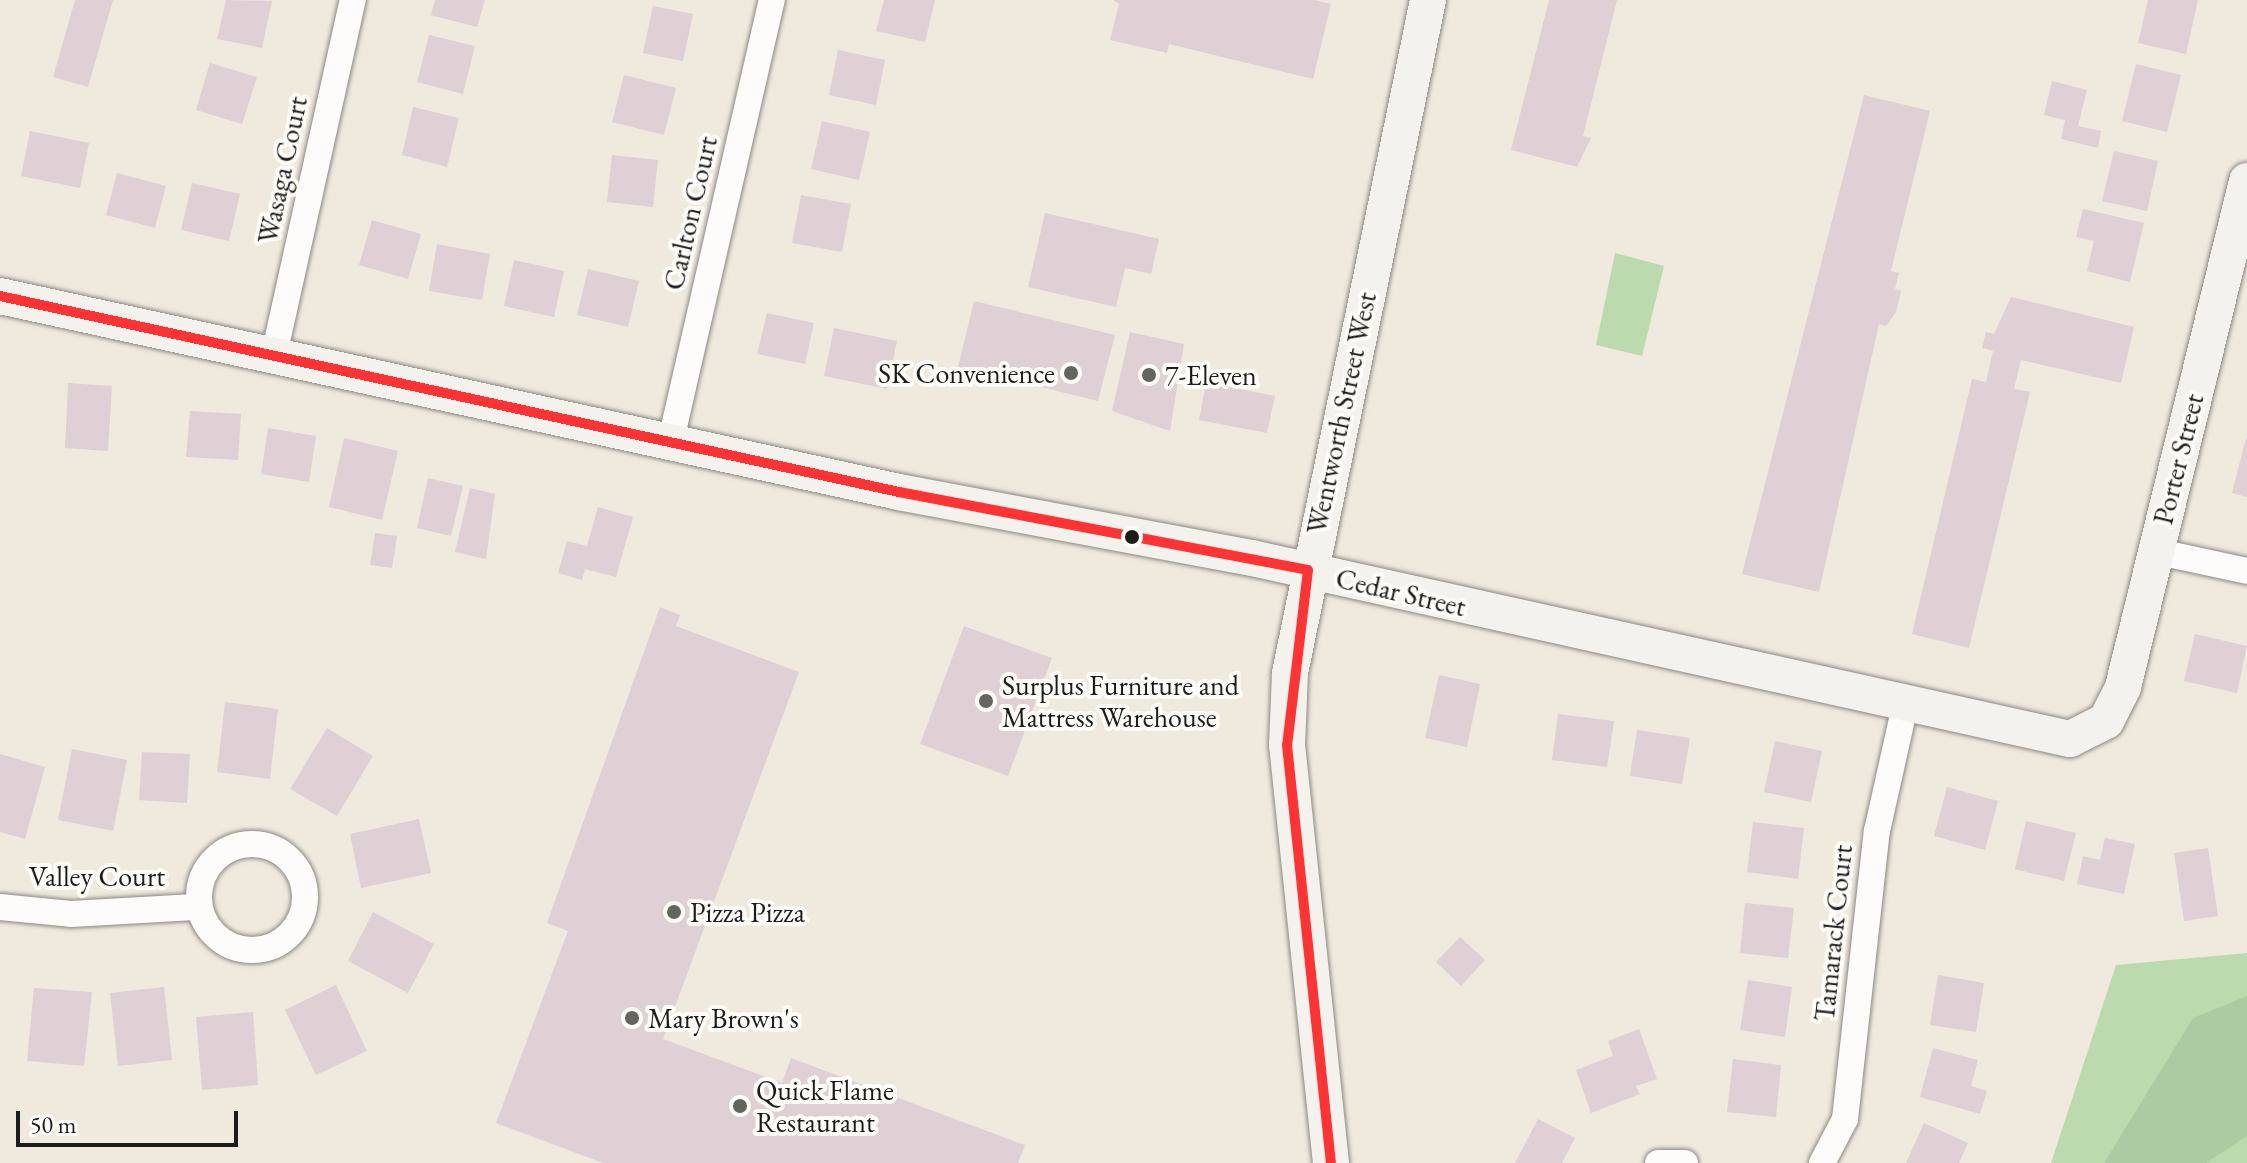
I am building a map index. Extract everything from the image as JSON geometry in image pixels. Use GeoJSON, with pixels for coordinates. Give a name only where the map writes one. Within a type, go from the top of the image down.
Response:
{"type":"FeatureCollection","features":[{"type":"Feature","properties":{"kind":"street","name":"Wasaga Court"},"geometry":{"type":"LineString","coordinates":[[274,355],[353,0]]}},
{"type":"Feature","properties":{"kind":"street","name":"Carlton Court"},"geometry":{"type":"LineString","coordinates":[[671,440],[772,0]]}},
{"type":"Feature","properties":{"kind":"street","name":"Wentworth Street West"},"geometry":{"type":"LineString","coordinates":[[1331,1163],[1287,745],[1308,570],[1428,0]]}},
{"type":"Feature","properties":{"kind":"street","name":"Porter Street"},"geometry":{"type":"LineString","coordinates":[[2095,730],[2123,687],[2247,181]]}},
{"type":"Feature","properties":{"kind":"street","name":"Cedar Street"},"geometry":{"type":"LineString","coordinates":[[0,296],[671,440],[1308,570],[2055,739],[2095,730]]}},
{"type":"Feature","properties":{"kind":"street"},"geometry":{"type":"LineString","coordinates":[[2154,551],[2247,571]]}},
{"type":"Feature","properties":{"kind":"street","name":"Tamarack Court"},"geometry":{"type":"LineString","coordinates":[[1822,1163],[1845,1119],[1875,845],[1905,706]]}},
{"type":"Feature","properties":{"kind":"street","name":"Valley Court"},"geometry":{"type":"LineString","coordinates":[[237,846],[275,848],[292,861],[305,890],[291,933],[255,950],[220,939],[195,907],[207,870],[237,846]]}},
{"type":"Feature","properties":{"kind":"street","name":"Valley Court"},"geometry":{"type":"LineString","coordinates":[[0,907],[71,914],[195,907]]}},
{"type":"Feature","properties":{"kind":"street"},"geometry":{"type":"LineString","coordinates":[[1658,1163],[1685,1163]]}},
{"type":"Feature","properties":{"kind":"green space"},"geometry":{"type":"Polygon","coordinates":[[[1615,253],[1664,266],[1642,356],[1596,345],[1615,253]]]}},
{"type":"Feature","properties":{"kind":"green space"},"geometry":{"type":"Polygon","coordinates":[[[2247,953],[2247,1163],[2051,1163],[2116,965],[2247,953]]]}},
{"type":"Feature","properties":{"kind":"green space"},"geometry":{"type":"Polygon","coordinates":[[[2247,996],[2247,1136],[2206,1163],[2104,1163],[2193,1018],[2247,996]]]}},
{"type":"Feature","properties":{"kind":"building"},"geometry":{"type":"Polygon","coordinates":[[[75,0],[113,0],[88,87],[53,77],[75,0]]]}},
{"type":"Feature","properties":{"kind":"building"},"geometry":{"type":"Polygon","coordinates":[[[226,0],[272,1],[262,48],[217,39],[226,0]]]}},
{"type":"Feature","properties":{"kind":"building"},"geometry":{"type":"Polygon","coordinates":[[[435,0],[485,0],[477,27],[431,15],[435,0]]]}},
{"type":"Feature","properties":{"kind":"building"},"geometry":{"type":"Polygon","coordinates":[[[884,0],[935,0],[925,42],[876,31],[884,0]]]}},
{"type":"Feature","properties":{"kind":"building"},"geometry":{"type":"Polygon","coordinates":[[[1113,0],[1315,0],[1331,4],[1313,79],[1169,44],[1167,53],[1110,40],[1119,4],[1113,0]]]}},
{"type":"Feature","properties":{"kind":"building"},"geometry":{"type":"Polygon","coordinates":[[[1549,0],[1617,0],[1583,136],[1591,138],[1577,167],[1511,150],[1549,0]]]}},
{"type":"Feature","properties":{"kind":"building"},"geometry":{"type":"Polygon","coordinates":[[[2148,0],[2198,0],[2186,54],[2138,43],[2148,0]]]}},
{"type":"Feature","properties":{"kind":"building"},"geometry":{"type":"Polygon","coordinates":[[[653,6],[693,14],[683,61],[643,53],[653,6]]]}},
{"type":"Feature","properties":{"kind":"building"},"geometry":{"type":"Polygon","coordinates":[[[429,35],[475,46],[463,94],[417,82],[429,35]]]}},
{"type":"Feature","properties":{"kind":"building"},"geometry":{"type":"Polygon","coordinates":[[[838,50],[885,60],[876,105],[829,95],[838,50]]]}},
{"type":"Feature","properties":{"kind":"building"},"geometry":{"type":"Polygon","coordinates":[[[210,63],[257,77],[242,124],[196,110],[210,63]]]}},
{"type":"Feature","properties":{"kind":"building"},"geometry":{"type":"Polygon","coordinates":[[[2136,64],[2181,75],[2167,132],[2122,121],[2136,64]]]}},
{"type":"Feature","properties":{"kind":"building"},"geometry":{"type":"Polygon","coordinates":[[[624,75],[676,88],[664,135],[612,122],[624,75]]]}},
{"type":"Feature","properties":{"kind":"building"},"geometry":{"type":"Polygon","coordinates":[[[2052,81],[2087,90],[2078,126],[2101,131],[2098,148],[2061,139],[2065,120],[2044,115],[2052,81]]]}},
{"type":"Feature","properties":{"kind":"building"},"geometry":{"type":"Polygon","coordinates":[[[1864,95],[1930,111],[1891,271],[1899,273],[1895,289],[1901,291],[1896,312],[1886,326],[1879,324],[1819,592],[1742,574],[1864,95]]]}},
{"type":"Feature","properties":{"kind":"building"},"geometry":{"type":"Polygon","coordinates":[[[413,107],[459,118],[447,167],[402,155],[413,107]]]}},
{"type":"Feature","properties":{"kind":"building"},"geometry":{"type":"Polygon","coordinates":[[[822,121],[870,132],[859,180],[811,169],[822,121]]]}},
{"type":"Feature","properties":{"kind":"building"},"geometry":{"type":"Polygon","coordinates":[[[30,131],[89,143],[80,188],[21,176],[30,131]]]}},
{"type":"Feature","properties":{"kind":"building"},"geometry":{"type":"Polygon","coordinates":[[[2114,151],[2158,161],[2147,211],[2102,201],[2114,151]]]}},
{"type":"Feature","properties":{"kind":"building"},"geometry":{"type":"Polygon","coordinates":[[[612,155],[658,160],[653,207],[607,202],[612,155]]]}},
{"type":"Feature","properties":{"kind":"building"},"geometry":{"type":"Polygon","coordinates":[[[117,173],[166,186],[155,228],[106,215],[117,173]]]}},
{"type":"Feature","properties":{"kind":"building"},"geometry":{"type":"Polygon","coordinates":[[[192,183],[240,194],[229,241],[181,230],[192,183]]]}},
{"type":"Feature","properties":{"kind":"building"},"geometry":{"type":"Polygon","coordinates":[[[801,195],[851,204],[842,252],[792,243],[801,195]]]}},
{"type":"Feature","properties":{"kind":"building"},"geometry":{"type":"Polygon","coordinates":[[[2083,209],[2144,223],[2130,282],[2087,271],[2094,241],[2076,237],[2083,209]]]}},
{"type":"Feature","properties":{"kind":"building"},"geometry":{"type":"Polygon","coordinates":[[[1045,213],[1159,239],[1151,274],[1125,268],[1116,307],[1028,287],[1045,213]]]}},
{"type":"Feature","properties":{"kind":"building"},"geometry":{"type":"Polygon","coordinates":[[[372,220],[421,234],[408,279],[359,265],[372,220]]]}},
{"type":"Feature","properties":{"kind":"building"},"geometry":{"type":"Polygon","coordinates":[[[437,244],[490,254],[482,300],[429,291],[437,244]]]}},
{"type":"Feature","properties":{"kind":"building"},"geometry":{"type":"Polygon","coordinates":[[[514,260],[564,271],[554,317],[504,306],[514,260]]]}},
{"type":"Feature","properties":{"kind":"building"},"geometry":{"type":"Polygon","coordinates":[[[588,269],[639,281],[628,327],[577,315],[588,269]]]}},
{"type":"Feature","properties":{"kind":"building"},"geometry":{"type":"Polygon","coordinates":[[[2011,297],[2134,327],[2121,383],[2021,360],[2014,389],[2030,392],[1969,648],[1912,634],[1972,379],[1986,382],[1993,351],[1982,348],[1986,332],[1994,334],[2011,297]]]}},
{"type":"Feature","properties":{"kind":"building"},"geometry":{"type":"Polygon","coordinates":[[[974,301],[1115,335],[1098,401],[958,367],[974,301]]]}},
{"type":"Feature","properties":{"kind":"building"},"geometry":{"type":"Polygon","coordinates":[[[767,313],[814,323],[805,364],[757,354],[767,313]]]}},
{"type":"Feature","properties":{"kind":"building"},"geometry":{"type":"Polygon","coordinates":[[[834,328],[897,341],[887,389],[824,376],[834,328]]]}},
{"type":"Feature","properties":{"kind":"building","name":"7-Eleven"},"geometry":{"type":"Polygon","coordinates":[[[1130,332],[1184,344],[1170,431],[1112,411],[1130,332]]]}},
{"type":"Feature","properties":{"kind":"building"},"geometry":{"type":"Polygon","coordinates":[[[1206,382],[1275,396],[1267,433],[1199,420],[1206,382]]]}},
{"type":"Feature","properties":{"kind":"building"},"geometry":{"type":"Polygon","coordinates":[[[68,383],[112,386],[108,451],[65,448],[68,383]]]}},
{"type":"Feature","properties":{"kind":"building"},"geometry":{"type":"Polygon","coordinates":[[[190,411],[241,414],[238,460],[186,457],[190,411]]]}},
{"type":"Feature","properties":{"kind":"building"},"geometry":{"type":"Polygon","coordinates":[[[268,428],[316,436],[309,482],[261,474],[268,428]]]}},
{"type":"Feature","properties":{"kind":"building"},"geometry":{"type":"Polygon","coordinates":[[[344,438],[398,451],[382,520],[329,507],[344,438]]]}},
{"type":"Feature","properties":{"kind":"building"},"geometry":{"type":"Polygon","coordinates":[[[2247,438],[2247,497],[2232,493],[2247,438]]]}},
{"type":"Feature","properties":{"kind":"building"},"geometry":{"type":"Polygon","coordinates":[[[428,478],[463,486],[451,536],[417,528],[428,478]]]}},
{"type":"Feature","properties":{"kind":"building"},"geometry":{"type":"Polygon","coordinates":[[[470,488],[495,494],[486,559],[455,552],[470,488]]]}},
{"type":"Feature","properties":{"kind":"building"},"geometry":{"type":"Polygon","coordinates":[[[598,507],[633,517],[616,577],[585,569],[582,580],[558,573],[567,541],[587,546],[598,507]]]}},
{"type":"Feature","properties":{"kind":"building"},"geometry":{"type":"Polygon","coordinates":[[[375,533],[397,536],[392,568],[370,565],[375,533]]]}},
{"type":"Feature","properties":{"kind":"building"},"geometry":{"type":"Polygon","coordinates":[[[660,607],[680,615],[676,626],[799,672],[663,1039],[782,1083],[791,1058],[1025,1145],[1018,1163],[603,1163],[496,1123],[568,931],[547,923],[660,607]]]}},
{"type":"Feature","properties":{"kind":"building","name":"Surplus Furniture and Mattress Warehouse"},"geometry":{"type":"Polygon","coordinates":[[[964,626],[1052,658],[1008,776],[920,744],[964,626]]]}},
{"type":"Feature","properties":{"kind":"building"},"geometry":{"type":"Polygon","coordinates":[[[2195,634],[2247,646],[2237,693],[2184,681],[2195,634]]]}},
{"type":"Feature","properties":{"kind":"building"},"geometry":{"type":"Polygon","coordinates":[[[1439,675],[1480,684],[1467,747],[1425,738],[1439,675]]]}},
{"type":"Feature","properties":{"kind":"building"},"geometry":{"type":"Polygon","coordinates":[[[225,702],[278,709],[270,779],[217,772],[225,702]]]}},
{"type":"Feature","properties":{"kind":"building"},"geometry":{"type":"Polygon","coordinates":[[[1558,714],[1614,721],[1607,767],[1552,760],[1558,714]]]}},
{"type":"Feature","properties":{"kind":"building"},"geometry":{"type":"Polygon","coordinates":[[[327,728],[373,756],[337,816],[290,789],[327,728]]]}},
{"type":"Feature","properties":{"kind":"building"},"geometry":{"type":"Polygon","coordinates":[[[1637,730],[1690,738],[1682,784],[1630,776],[1637,730]]]}},
{"type":"Feature","properties":{"kind":"building"},"geometry":{"type":"Polygon","coordinates":[[[1775,741],[1822,751],[1811,802],[1764,792],[1775,741]]]}},
{"type":"Feature","properties":{"kind":"building"},"geometry":{"type":"Polygon","coordinates":[[[72,749],[127,760],[113,831],[58,820],[72,749]]]}},
{"type":"Feature","properties":{"kind":"building"},"geometry":{"type":"Polygon","coordinates":[[[142,752],[190,754],[187,803],[139,800],[142,752]]]}},
{"type":"Feature","properties":{"kind":"building"},"geometry":{"type":"Polygon","coordinates":[[[0,754],[45,767],[25,839],[0,832],[0,754]]]}},
{"type":"Feature","properties":{"kind":"building"},"geometry":{"type":"Polygon","coordinates":[[[1947,787],[1998,801],[1985,850],[1934,836],[1947,787]]]}},
{"type":"Feature","properties":{"kind":"building"},"geometry":{"type":"Polygon","coordinates":[[[419,819],[431,873],[361,888],[350,834],[419,819]]]}},
{"type":"Feature","properties":{"kind":"building"},"geometry":{"type":"Polygon","coordinates":[[[2026,821],[2076,833],[2064,881],[2015,869],[2026,821]]]}},
{"type":"Feature","properties":{"kind":"building"},"geometry":{"type":"Polygon","coordinates":[[[1753,822],[1804,828],[1798,879],[1747,872],[1753,822]]]}},
{"type":"Feature","properties":{"kind":"building"},"geometry":{"type":"Polygon","coordinates":[[[2105,838],[2135,844],[2124,894],[2077,884],[2083,856],[2100,860],[2105,838]]]}},
{"type":"Feature","properties":{"kind":"building"},"geometry":{"type":"Polygon","coordinates":[[[2208,848],[2218,916],[2184,921],[2174,853],[2208,848]]]}},
{"type":"Feature","properties":{"kind":"building"},"geometry":{"type":"Polygon","coordinates":[[[1745,903],[1794,908],[1788,958],[1740,953],[1745,903]]]}},
{"type":"Feature","properties":{"kind":"building"},"geometry":{"type":"Polygon","coordinates":[[[373,912],[434,944],[408,993],[348,961],[373,912]]]}},
{"type":"Feature","properties":{"kind":"building"},"geometry":{"type":"Polygon","coordinates":[[[1460,937],[1485,960],[1461,986],[1436,962],[1460,937]]]}},
{"type":"Feature","properties":{"kind":"building"},"geometry":{"type":"Polygon","coordinates":[[[1938,975],[1984,983],[1976,1032],[1930,1025],[1938,975]]]}},
{"type":"Feature","properties":{"kind":"building"},"geometry":{"type":"Polygon","coordinates":[[[1748,980],[1792,987],[1785,1037],[1740,1030],[1748,980]]]}},
{"type":"Feature","properties":{"kind":"building"},"geometry":{"type":"Polygon","coordinates":[[[336,985],[367,1051],[316,1075],[285,1010],[336,985]]]}},
{"type":"Feature","properties":{"kind":"building"},"geometry":{"type":"Polygon","coordinates":[[[164,987],[172,1060],[118,1066],[110,993],[164,987]]]}},
{"type":"Feature","properties":{"kind":"building"},"geometry":{"type":"Polygon","coordinates":[[[34,988],[92,992],[84,1066],[27,1061],[34,988]]]}},
{"type":"Feature","properties":{"kind":"building"},"geometry":{"type":"Polygon","coordinates":[[[253,1012],[258,1085],[202,1090],[196,1017],[253,1012]]]}},
{"type":"Feature","properties":{"kind":"building"},"geometry":{"type":"Polygon","coordinates":[[[1639,1029],[1657,1079],[1636,1086],[1640,1094],[1591,1113],[1576,1070],[1613,1056],[1608,1041],[1639,1029]]]}},
{"type":"Feature","properties":{"kind":"building"},"geometry":{"type":"Polygon","coordinates":[[[1933,1048],[1978,1060],[1971,1086],[1987,1091],[1980,1114],[1920,1097],[1933,1048]]]}},
{"type":"Feature","properties":{"kind":"building"},"geometry":{"type":"Polygon","coordinates":[[[1733,1059],[1781,1065],[1776,1117],[1727,1112],[1733,1059]]]}},
{"type":"Feature","properties":{"kind":"building"},"geometry":{"type":"Polygon","coordinates":[[[1538,1119],[1575,1138],[1562,1163],[1515,1163],[1538,1119]]]}},
{"type":"Feature","properties":{"kind":"building"},"geometry":{"type":"Polygon","coordinates":[[[1924,1123],[1968,1143],[1959,1163],[1906,1163],[1924,1123]]]}},
{"type":"Feature","properties":{"kind":"transit line"},"geometry":{"type":"LineString","coordinates":[[0,296],[899,492],[1308,570],[1287,745],[1331,1163]]}},
{"type":"Feature","properties":{"kind":"place","name":"SK Convenience"},"geometry":{"type":"Point","coordinates":[1071,373]}},
{"type":"Feature","properties":{"kind":"place","name":"7-Eleven"},"geometry":{"type":"Point","coordinates":[1149,375]}},
{"type":"Feature","properties":{"kind":"place","name":"Surplus Furniture and Mattress Warehouse"},"geometry":{"type":"Point","coordinates":[986,701]}},
{"type":"Feature","properties":{"kind":"place","name":"Pizza Pizza"},"geometry":{"type":"Point","coordinates":[674,912]}},
{"type":"Feature","properties":{"kind":"place","name":"Mary Brown's"},"geometry":{"type":"Point","coordinates":[632,1018]}},
{"type":"Feature","properties":{"kind":"place","name":"Quick Flame Restaurant"},"geometry":{"type":"Point","coordinates":[740,1106]}}]}
